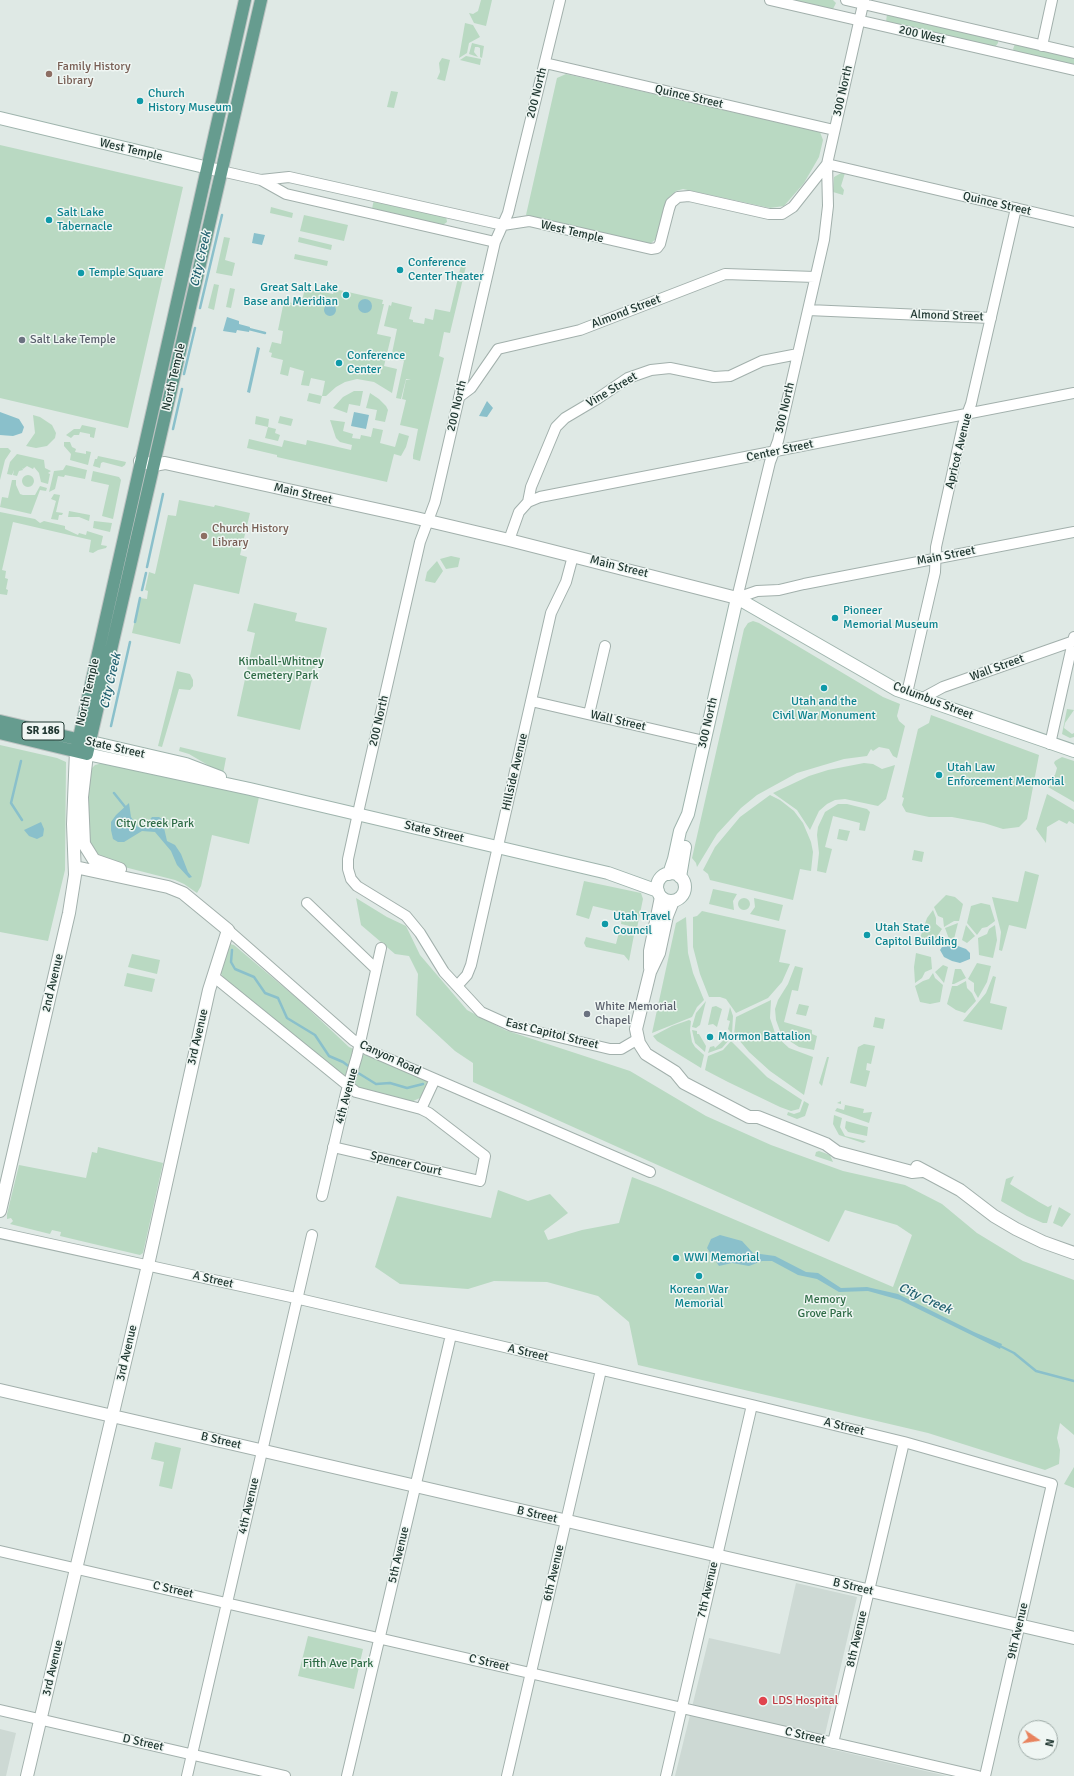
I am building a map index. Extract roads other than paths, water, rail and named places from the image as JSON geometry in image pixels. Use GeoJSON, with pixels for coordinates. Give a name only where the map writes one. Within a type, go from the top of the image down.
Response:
{"type":"FeatureCollection","features":[{"type":"Feature","properties":{"kind":"main road","name":"North Temple"},"geometry":{"type":"LineString","coordinates":[[80,748],[142,456],[245,0]]}},
{"type":"Feature","properties":{"kind":"main road","name":"North Temple"},"geometry":{"type":"LineString","coordinates":[[90,742],[158,461],[221,171],[261,0]]}},
{"type":"Feature","properties":{"kind":"main road","name":"State Street"},"geometry":{"type":"LineString","coordinates":[[0,720],[80,748]]}},
{"type":"Feature","properties":{"kind":"main road","name":"State Street"},"geometry":{"type":"LineString","coordinates":[[0,733],[80,748],[90,742]]}},
{"type":"Feature","properties":{"kind":"street","name":"200 North"},"geometry":{"type":"LineString","coordinates":[[358,814],[420,542],[435,502],[495,242],[508,213],[560,0]]}},
{"type":"Feature","properties":{"kind":"street","name":"200 West"},"geometry":{"type":"LineString","coordinates":[[770,0],[1074,70]]}},
{"type":"Feature","properties":{"kind":"street","name":"200 West"},"geometry":{"type":"LineString","coordinates":[[846,0],[863,2],[1074,53]]}},
{"type":"Feature","properties":{"kind":"street"},"geometry":{"type":"LineString","coordinates":[[1042,46],[1052,0]]}},
{"type":"Feature","properties":{"kind":"street","name":"300 North"},"geometry":{"type":"LineString","coordinates":[[638,1039],[636,1029],[650,972],[650,951],[680,831],[688,814],[737,598],[808,310],[827,221],[829,184],[827,164],[863,2]]}},
{"type":"Feature","properties":{"kind":"street"},"geometry":{"type":"LineString","coordinates":[[1004,54],[1008,38]]}},
{"type":"Feature","properties":{"kind":"street","name":"Quince Street"},"geometry":{"type":"LineString","coordinates":[[544,63],[834,130]]}},
{"type":"Feature","properties":{"kind":"street","name":"West Temple"},"geometry":{"type":"LineString","coordinates":[[0,118],[261,180],[286,194],[495,242]]}},
{"type":"Feature","properties":{"kind":"street","name":"West Temple"},"geometry":{"type":"LineString","coordinates":[[261,180],[289,177],[503,225],[529,221],[654,249],[660,244],[671,203],[678,197],[689,196],[769,214],[782,214],[794,207],[827,164]]}},
{"type":"Feature","properties":{"kind":"street","name":"Quince Street"},"geometry":{"type":"LineString","coordinates":[[827,164],[1074,222]]}},
{"type":"Feature","properties":{"kind":"street","name":"Apricot Avenue"},"geometry":{"type":"LineString","coordinates":[[907,693],[935,572],[936,546],[967,414],[971,404],[1016,208]]}},
{"type":"Feature","properties":{"kind":"street","name":"Almond Street"},"geometry":{"type":"LineString","coordinates":[[459,398],[471,388],[498,349],[580,330],[725,274],[815,277]]}},
{"type":"Feature","properties":{"kind":"street","name":"Almond Street"},"geometry":{"type":"LineString","coordinates":[[808,310],[991,318]]}},
{"type":"Feature","properties":{"kind":"street","name":"Vine Street"},"geometry":{"type":"LineString","coordinates":[[528,502],[531,487],[556,427],[565,418],[628,378],[651,370],[670,368],[714,377],[730,376],[762,360],[798,354]]}},
{"type":"Feature","properties":{"kind":"street","name":"Center Street"},"geometry":{"type":"LineString","coordinates":[[528,502],[540,497],[1074,393]]}},
{"type":"Feature","properties":{"kind":"street","name":"Main Street"},"geometry":{"type":"LineString","coordinates":[[142,456],[158,461],[509,540],[737,598],[756,591],[779,590],[935,558],[1074,532]]}},
{"type":"Feature","properties":{"kind":"street"},"geometry":{"type":"LineString","coordinates":[[509,540],[516,518],[528,502]]}},
{"type":"Feature","properties":{"kind":"street","name":"Hillside Avenue"},"geometry":{"type":"LineString","coordinates":[[457,986],[467,975],[471,965],[552,613],[566,582],[573,556]]}},
{"type":"Feature","properties":{"kind":"street","name":"Columbus Street"},"geometry":{"type":"LineString","coordinates":[[737,598],[851,664],[907,693],[1050,744],[1074,751]]}},
{"type":"Feature","properties":{"kind":"street"},"geometry":{"type":"LineString","coordinates":[[1050,744],[1074,640]]}},
{"type":"Feature","properties":{"kind":"street","name":"Wall Street"},"geometry":{"type":"LineString","coordinates":[[922,699],[943,688],[1074,640]]}},
{"type":"Feature","properties":{"kind":"street"},"geometry":{"type":"LineString","coordinates":[[590,714],[605,646]]}},
{"type":"Feature","properties":{"kind":"street","name":"Wall Street"},"geometry":{"type":"LineString","coordinates":[[531,701],[704,741]]}},
{"type":"Feature","properties":{"kind":"street","name":"State Street"},"geometry":{"type":"LineString","coordinates":[[90,742],[186,764],[250,789]]}},
{"type":"Feature","properties":{"kind":"street","name":"State Street"},"geometry":{"type":"LineString","coordinates":[[80,748],[667,887]]}},
{"type":"Feature","properties":{"kind":"street","name":"Canyon Road"},"geometry":{"type":"LineString","coordinates":[[80,748],[83,777],[82,817],[84,844],[88,854],[101,864],[123,870],[144,882]]}},
{"type":"Feature","properties":{"kind":"street","name":"2nd Avenue"},"geometry":{"type":"LineString","coordinates":[[0,1211],[69,913],[76,867],[73,824],[80,748]]}},
{"type":"Feature","properties":{"kind":"street","name":"East Capitol Street"},"geometry":{"type":"LineString","coordinates":[[358,814],[348,858],[348,869],[351,879],[357,886],[406,916],[420,933],[439,965],[481,1012],[512,1026],[614,1049],[621,1049],[638,1039]]}},
{"type":"Feature","properties":{"kind":"street","name":"Canyon Road"},"geometry":{"type":"LineString","coordinates":[[76,867],[168,887],[183,893],[228,930],[360,1045],[650,1172]]}},
{"type":"Feature","properties":{"kind":"street"},"geometry":{"type":"LineString","coordinates":[[307,903],[376,970]]}},
{"type":"Feature","properties":{"kind":"street","name":"3rd Avenue"},"geometry":{"type":"LineString","coordinates":[[27,1776],[148,1265],[213,976],[228,930]]}},
{"type":"Feature","properties":{"kind":"street","name":"4th Avenue"},"geometry":{"type":"LineString","coordinates":[[322,1196],[348,1086],[360,1045],[381,948]]}},
{"type":"Feature","properties":{"kind":"street"},"geometry":{"type":"LineString","coordinates":[[213,976],[359,1094],[421,1109],[435,1079]]}},
{"type":"Feature","properties":{"kind":"street"},"geometry":{"type":"LineString","coordinates":[[638,1039],[646,1054],[675,1072],[688,1076],[752,1110],[758,1117],[826,1144],[840,1144],[914,1164],[922,1171],[960,1190],[994,1216],[1016,1229],[1043,1242],[1074,1253]]}},
{"type":"Feature","properties":{"kind":"street","name":"Spencer Court"},"geometry":{"type":"LineString","coordinates":[[333,1147],[480,1181],[485,1156],[434,1116],[421,1109]]}},
{"type":"Feature","properties":{"kind":"street","name":"A Street"},"geometry":{"type":"LineString","coordinates":[[0,1233],[298,1299],[752,1405],[904,1442],[1045,1481],[1053,1486]]}},
{"type":"Feature","properties":{"kind":"street","name":"4th Avenue"},"geometry":{"type":"LineString","coordinates":[[187,1776],[312,1235]]}},
{"type":"Feature","properties":{"kind":"street","name":"5th Avenue"},"geometry":{"type":"LineString","coordinates":[[347,1776],[452,1335]]}},
{"type":"Feature","properties":{"kind":"street","name":"6th Avenue"},"geometry":{"type":"LineString","coordinates":[[507,1776],[601,1370]]}},
{"type":"Feature","properties":{"kind":"street","name":"B Street"},"geometry":{"type":"LineString","coordinates":[[0,1390],[1074,1638]]}},
{"type":"Feature","properties":{"kind":"street","name":"7th Avenue"},"geometry":{"type":"LineString","coordinates":[[666,1776],[752,1405]]}},
{"type":"Feature","properties":{"kind":"street","name":"8th Avenue"},"geometry":{"type":"LineString","coordinates":[[833,1743],[904,1442]]}},
{"type":"Feature","properties":{"kind":"street","name":"9th Avenue"},"geometry":{"type":"LineString","coordinates":[[985,1776],[1053,1486]]}},
{"type":"Feature","properties":{"kind":"street","name":"C Street"},"geometry":{"type":"LineString","coordinates":[[0,1551],[978,1776]]}},
{"type":"Feature","properties":{"kind":"street","name":"D Street"},"geometry":{"type":"LineString","coordinates":[[0,1710],[285,1776]]}},
{"type":"Feature","properties":{"kind":"water"},"geometry":{"type":"Polygon","coordinates":[[[254,233],[265,235],[262,245],[252,243],[254,233]]]}},
{"type":"Feature","properties":{"kind":"water"},"geometry":{"type":"Polygon","coordinates":[[[365,299],[370,301],[372,306],[370,311],[365,313],[360,311],[358,306],[360,301],[365,299]]]}},
{"type":"Feature","properties":{"kind":"water"},"geometry":{"type":"Polygon","coordinates":[[[328,304],[332,304],[336,310],[332,316],[328,316],[324,312],[324,308],[328,304]]]}},
{"type":"Feature","properties":{"kind":"water"},"geometry":{"type":"Polygon","coordinates":[[[227,317],[239,321],[239,324],[250,327],[249,332],[237,330],[236,333],[223,331],[227,317]]]}},
{"type":"Feature","properties":{"kind":"water"},"geometry":{"type":"Polygon","coordinates":[[[257,347],[260,348],[250,393],[247,392],[257,347]]]}},
{"type":"Feature","properties":{"kind":"water"},"geometry":{"type":"Polygon","coordinates":[[[487,401],[493,408],[487,417],[479,416],[487,401]]]}},
{"type":"Feature","properties":{"kind":"water"},"geometry":{"type":"Polygon","coordinates":[[[0,412],[19,419],[24,427],[22,433],[13,436],[0,435],[0,412]]]}},
{"type":"Feature","properties":{"kind":"water"},"geometry":{"type":"Polygon","coordinates":[[[354,412],[369,415],[366,429],[351,426],[354,412]]]}},
{"type":"Feature","properties":{"kind":"water"},"geometry":{"type":"Polygon","coordinates":[[[129,803],[131,817],[138,827],[144,827],[152,817],[159,817],[162,819],[167,841],[175,845],[192,877],[189,878],[177,865],[171,851],[155,832],[142,831],[124,842],[118,842],[113,839],[111,822],[129,803]]]}},
{"type":"Feature","properties":{"kind":"water"},"geometry":{"type":"Polygon","coordinates":[[[41,822],[44,829],[43,836],[37,839],[29,836],[24,830],[41,822]]]}},
{"type":"Feature","properties":{"kind":"water"},"geometry":{"type":"Polygon","coordinates":[[[955,945],[966,949],[970,953],[970,959],[960,963],[944,957],[940,950],[942,947],[955,945]]]}},
{"type":"Feature","properties":{"kind":"water"},"geometry":{"type":"Polygon","coordinates":[[[720,1235],[742,1241],[753,1253],[775,1256],[806,1272],[818,1273],[841,1288],[867,1287],[898,1294],[974,1332],[1002,1344],[1000,1349],[900,1300],[868,1291],[839,1292],[817,1279],[798,1275],[772,1261],[762,1261],[749,1266],[732,1263],[719,1266],[707,1248],[711,1239],[720,1235]]]}},
{"type":"Feature","properties":{"kind":"waterway","name":"City Creek"},"geometry":{"type":"LineString","coordinates":[[200,308],[222,215]]}},
{"type":"Feature","properties":{"kind":"waterway","name":"City Creek"},"geometry":{"type":"LineString","coordinates":[[184,374],[195,328]]}},
{"type":"Feature","properties":{"kind":"waterway"},"geometry":{"type":"LineString","coordinates":[[249,329],[265,333]]}},
{"type":"Feature","properties":{"kind":"waterway","name":"City Creek"},"geometry":{"type":"LineString","coordinates":[[173,429],[182,389]]}},
{"type":"Feature","properties":{"kind":"waterway","name":"City Creek"},"geometry":{"type":"LineString","coordinates":[[147,567],[163,494]]}},
{"type":"Feature","properties":{"kind":"waterway","name":"City Creek"},"geometry":{"type":"LineString","coordinates":[[142,590],[146,573]]}},
{"type":"Feature","properties":{"kind":"waterway","name":"City Creek"},"geometry":{"type":"LineString","coordinates":[[135,622],[140,598]]}},
{"type":"Feature","properties":{"kind":"waterway","name":"City Creek"},"geometry":{"type":"LineString","coordinates":[[111,726],[130,642]]}},
{"type":"Feature","properties":{"kind":"waterway"},"geometry":{"type":"LineString","coordinates":[[21,761],[11,803],[22,820]]}},
{"type":"Feature","properties":{"kind":"waterway"},"geometry":{"type":"LineString","coordinates":[[114,793],[126,808]]}},
{"type":"Feature","properties":{"kind":"waterway","name":"City Creek"},"geometry":{"type":"LineString","coordinates":[[232,950],[231,962],[235,969],[254,977],[265,993],[278,998],[287,1018],[315,1035],[329,1056],[343,1062],[351,1068]]}},
{"type":"Feature","properties":{"kind":"waterway","name":"City Creek"},"geometry":{"type":"LineString","coordinates":[[355,1071],[376,1084],[390,1083],[407,1088],[423,1084]]}},
{"type":"Feature","properties":{"kind":"waterway","name":"City Creek"},"geometry":{"type":"LineString","coordinates":[[998,1345],[1014,1353],[1036,1371],[1074,1381]]}},
{"type":"Feature","properties":{"kind":"place","name":"Family History Library"},"geometry":{"type":"Point","coordinates":[49,74]}},
{"type":"Feature","properties":{"kind":"place","name":"Church History Museum"},"geometry":{"type":"Point","coordinates":[140,101]}},
{"type":"Feature","properties":{"kind":"place","name":"Salt Lake Tabernacle"},"geometry":{"type":"Point","coordinates":[49,220]}},
{"type":"Feature","properties":{"kind":"place","name":"Conference Center Theater"},"geometry":{"type":"Point","coordinates":[400,270]}},
{"type":"Feature","properties":{"kind":"place","name":"Temple Square"},"geometry":{"type":"Point","coordinates":[81,273]}},
{"type":"Feature","properties":{"kind":"place","name":"Great Salt Lake Base and Meridian"},"geometry":{"type":"Point","coordinates":[346,295]}},
{"type":"Feature","properties":{"kind":"place","name":"Salt Lake Temple"},"geometry":{"type":"Point","coordinates":[22,340]}},
{"type":"Feature","properties":{"kind":"place","name":"Conference Center"},"geometry":{"type":"Point","coordinates":[339,363]}},
{"type":"Feature","properties":{"kind":"place","name":"Church History Library"},"geometry":{"type":"Point","coordinates":[204,536]}},
{"type":"Feature","properties":{"kind":"place","name":"Pioneer Memorial Museum"},"geometry":{"type":"Point","coordinates":[835,618]}},
{"type":"Feature","properties":{"kind":"place","name":"Utah and the Civil War Monument"},"geometry":{"type":"Point","coordinates":[824,688]}},
{"type":"Feature","properties":{"kind":"place","name":"Utah Law Enforcement Memorial"},"geometry":{"type":"Point","coordinates":[939,775]}},
{"type":"Feature","properties":{"kind":"place","name":"Utah Travel Council"},"geometry":{"type":"Point","coordinates":[605,924]}},
{"type":"Feature","properties":{"kind":"place","name":"Utah State Capitol Building"},"geometry":{"type":"Point","coordinates":[867,935]}},
{"type":"Feature","properties":{"kind":"place","name":"White Memorial Chapel"},"geometry":{"type":"Point","coordinates":[587,1014]}},
{"type":"Feature","properties":{"kind":"place","name":"Mormon Battalion"},"geometry":{"type":"Point","coordinates":[710,1037]}},
{"type":"Feature","properties":{"kind":"place","name":"WWI Memorial"},"geometry":{"type":"Point","coordinates":[676,1258]}},
{"type":"Feature","properties":{"kind":"place","name":"Korean War Memorial"},"geometry":{"type":"Point","coordinates":[699,1276]}},
{"type":"Feature","properties":{"kind":"place","name":"LDS Hospital"},"geometry":{"type":"Point","coordinates":[763,1701]}},
{"type":"Feature","properties":{"kind":"park label","name":"Kimball-Whitney Cemetery Park"},"geometry":{"type":"Point","coordinates":[281,669]}},
{"type":"Feature","properties":{"kind":"park label","name":"City Creek Park"},"geometry":{"type":"Point","coordinates":[155,824]}},
{"type":"Feature","properties":{"kind":"park label","name":"Memory Grove Park"},"geometry":{"type":"Point","coordinates":[825,1307]}},
{"type":"Feature","properties":{"kind":"park label","name":"Fifth Ave Park"},"geometry":{"type":"Point","coordinates":[338,1664]}}]}
